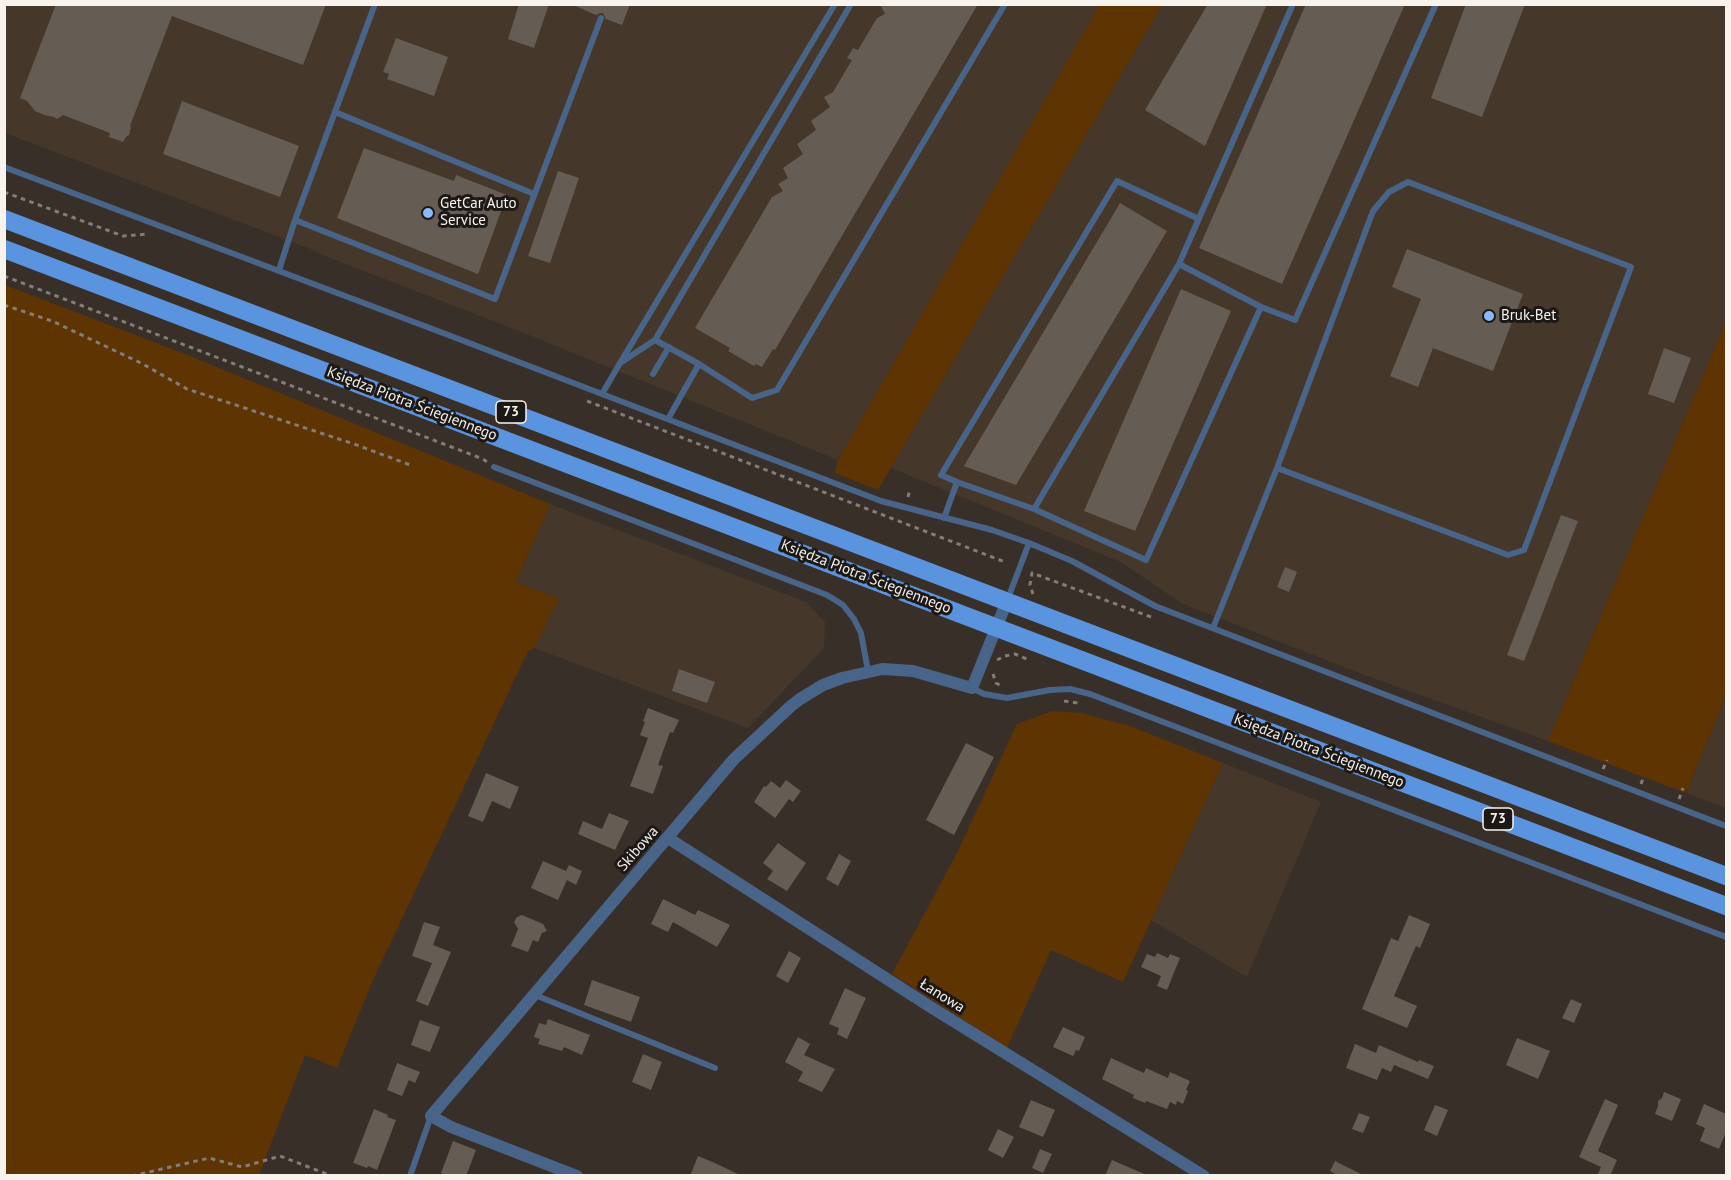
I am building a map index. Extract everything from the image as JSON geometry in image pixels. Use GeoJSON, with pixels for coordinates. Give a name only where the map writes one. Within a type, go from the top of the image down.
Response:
{"type":"FeatureCollection","features":[{"type":"Feature","properties":{"kind":"main road","name":"Księdza Piotra Ściegiennego"},"geometry":{"type":"LineString","coordinates":[[4,219],[1726,876]]}},
{"type":"Feature","properties":{"kind":"main road","name":"Księdza Piotra Ściegiennego"},"geometry":{"type":"LineString","coordinates":[[4,249],[1726,906]]}},
{"type":"Feature","properties":{"kind":"street"},"geometry":{"type":"LineString","coordinates":[[972,688],[1007,601]]}},
{"type":"Feature","properties":{"kind":"street","name":"Skibowa"},"geometry":{"type":"LineString","coordinates":[[431,1116],[734,759],[800,699],[823,684],[882,669],[913,671],[972,688]]}},
{"type":"Feature","properties":{"kind":"street","name":"Łanowa"},"geometry":{"type":"LineString","coordinates":[[668,838],[939,1012],[1204,1176]]}},
{"type":"Feature","properties":{"kind":"street"},"geometry":{"type":"LineString","coordinates":[[431,1116],[452,1127],[577,1176]]}},
{"type":"Feature","properties":{"kind":"lane"},"geometry":{"type":"LineString","coordinates":[[279,270],[295,220],[375,4]]}},
{"type":"Feature","properties":{"kind":"lane"},"geometry":{"type":"LineString","coordinates":[[602,394],[835,4]]}},
{"type":"Feature","properties":{"kind":"lane"},"geometry":{"type":"LineString","coordinates":[[620,363],[654,340],[851,4]]}},
{"type":"Feature","properties":{"kind":"lane"},"geometry":{"type":"LineString","coordinates":[[654,340],[699,364],[752,398],[777,390],[1005,4]]}},
{"type":"Feature","properties":{"kind":"lane"},"geometry":{"type":"LineString","coordinates":[[1034,509],[1179,264],[1293,4]]}},
{"type":"Feature","properties":{"kind":"lane"},"geometry":{"type":"LineString","coordinates":[[1179,264],[1261,307],[1295,320],[1436,4]]}},
{"type":"Feature","properties":{"kind":"lane"},"geometry":{"type":"LineString","coordinates":[[295,220],[495,299],[601,18]]}},
{"type":"Feature","properties":{"kind":"lane"},"geometry":{"type":"LineString","coordinates":[[335,112],[534,194]]}},
{"type":"Feature","properties":{"kind":"lane"},"geometry":{"type":"LineString","coordinates":[[4,167],[881,501],[992,530],[1029,543],[1072,561],[1155,606],[1726,826]]}},
{"type":"Feature","properties":{"kind":"lane"},"geometry":{"type":"LineString","coordinates":[[1199,219],[1117,181],[941,475],[1034,509],[1146,560],[1261,307]]}},
{"type":"Feature","properties":{"kind":"lane"},"geometry":{"type":"LineString","coordinates":[[1213,628],[1277,468],[1373,211],[1389,192],[1408,182],[1632,267],[1524,550],[1509,555],[1277,468]]}},
{"type":"Feature","properties":{"kind":"lane"},"geometry":{"type":"LineString","coordinates":[[653,374],[669,348]]}},
{"type":"Feature","properties":{"kind":"lane"},"geometry":{"type":"LineString","coordinates":[[668,419],[699,364]]}},
{"type":"Feature","properties":{"kind":"lane"},"geometry":{"type":"LineString","coordinates":[[494,467],[827,595],[843,605],[854,619],[861,633],[868,671]]}},
{"type":"Feature","properties":{"kind":"lane"},"geometry":{"type":"LineString","coordinates":[[944,518],[957,482]]}},
{"type":"Feature","properties":{"kind":"lane"},"geometry":{"type":"LineString","coordinates":[[1007,601],[1029,543]]}},
{"type":"Feature","properties":{"kind":"lane"},"geometry":{"type":"LineString","coordinates":[[972,688],[984,694],[1004,698],[1070,689],[1090,694],[1726,938]]}},
{"type":"Feature","properties":{"kind":"lane"},"geometry":{"type":"LineString","coordinates":[[534,994],[715,1068]]}},
{"type":"Feature","properties":{"kind":"lane"},"geometry":{"type":"LineString","coordinates":[[410,1176],[431,1116]]}},
{"type":"Feature","properties":{"kind":"path"},"geometry":{"type":"LineString","coordinates":[[4,192],[123,236],[147,234],[158,237]]}},
{"type":"Feature","properties":{"kind":"path"},"geometry":{"type":"LineString","coordinates":[[4,276],[483,459],[494,467]]}},
{"type":"Feature","properties":{"kind":"path"},"geometry":{"type":"LineString","coordinates":[[4,305],[52,321],[141,363],[187,388],[413,466]]}},
{"type":"Feature","properties":{"kind":"path"},"geometry":{"type":"LineString","coordinates":[[583,400],[1005,562]]}},
{"type":"Feature","properties":{"kind":"path"},"geometry":{"type":"LineString","coordinates":[[1032,573],[1030,585],[1035,596]]}},
{"type":"Feature","properties":{"kind":"path"},"geometry":{"type":"LineString","coordinates":[[1004,698],[1004,687],[993,677],[994,667],[998,660],[1015,654],[1029,660]]}},
{"type":"Feature","properties":{"kind":"path"},"geometry":{"type":"LineString","coordinates":[[1061,701],[1082,704]]}},
{"type":"Feature","properties":{"kind":"path"},"geometry":{"type":"LineString","coordinates":[[132,1176],[209,1158],[242,1167],[280,1156],[333,1176]]}},
{"type":"Feature","properties":{"kind":"shaded area"},"geometry":{"type":"Polygon","coordinates":[[[1100,4],[1162,5],[878,490],[835,473],[838,460],[1100,4]]]}},
{"type":"Feature","properties":{"kind":"shaded area"},"geometry":{"type":"Polygon","coordinates":[[[4,5],[1100,5],[838,460],[311,249],[5,133],[4,5]]]}},
{"type":"Feature","properties":{"kind":"shaded area"},"geometry":{"type":"Polygon","coordinates":[[[1162,5],[1726,5],[1726,321],[1548,741],[1359,673],[1181,603],[1121,562],[891,468],[1162,5]]]}},
{"type":"Feature","properties":{"kind":"shaded area"},"geometry":{"type":"Polygon","coordinates":[[[5,285],[185,354],[550,504],[516,582],[559,599],[534,648],[528,651],[373,980],[337,1068],[305,1055],[259,1175],[5,1175],[5,285]]]}},
{"type":"Feature","properties":{"kind":"shaded area"},"geometry":{"type":"Polygon","coordinates":[[[1726,321],[1726,696],[1686,793],[1548,741],[1726,321]]]}},
{"type":"Feature","properties":{"kind":"shaded area"},"geometry":{"type":"Polygon","coordinates":[[[550,504],[806,602],[825,622],[824,648],[748,728],[534,648],[559,599],[516,582],[550,504]]]}},
{"type":"Feature","properties":{"kind":"shaded area"},"geometry":{"type":"Polygon","coordinates":[[[1726,696],[1726,808],[1686,793],[1726,696]]]}},
{"type":"Feature","properties":{"kind":"shaded area"},"geometry":{"type":"Polygon","coordinates":[[[1052,711],[1081,713],[1130,726],[1223,763],[1123,982],[1051,950],[1007,1048],[892,974],[957,853],[1017,724],[1052,711]]]}},
{"type":"Feature","properties":{"kind":"shaded area"},"geometry":{"type":"Polygon","coordinates":[[[1223,763],[1321,802],[1247,977],[1151,920],[1223,763]]]}},
{"type":"Feature","properties":{"kind":"building"},"geometry":{"type":"Polygon","coordinates":[[[56,4],[326,4],[303,65],[172,16],[130,126],[129,135],[123,142],[109,137],[110,133],[63,115],[57,119],[44,115],[35,111],[27,101],[20,98],[56,4]]]}},
{"type":"Feature","properties":{"kind":"building"},"geometry":{"type":"Polygon","coordinates":[[[519,4],[549,4],[534,48],[508,39],[519,4]]]}},
{"type":"Feature","properties":{"kind":"building"},"geometry":{"type":"Polygon","coordinates":[[[571,4],[630,4],[622,25],[606,19],[603,13],[596,15],[571,4]]]}},
{"type":"Feature","properties":{"kind":"building"},"geometry":{"type":"Polygon","coordinates":[[[880,4],[978,4],[775,350],[773,349],[762,367],[756,364],[754,366],[728,351],[730,348],[695,328],[772,197],[783,191],[778,184],[788,178],[783,168],[803,154],[797,144],[816,130],[811,121],[830,107],[824,97],[833,92],[852,60],[847,58],[853,48],[858,50],[877,18],[885,14],[880,4]]]}},
{"type":"Feature","properties":{"kind":"building"},"geometry":{"type":"Polygon","coordinates":[[[1208,4],[1267,4],[1205,146],[1145,110],[1208,4]]]}},
{"type":"Feature","properties":{"kind":"building"},"geometry":{"type":"Polygon","coordinates":[[[1306,4],[1405,4],[1282,284],[1199,248],[1306,4]]]}},
{"type":"Feature","properties":{"kind":"building"},"geometry":{"type":"Polygon","coordinates":[[[1466,4],[1525,4],[1482,117],[1431,98],[1466,4]]]}},
{"type":"Feature","properties":{"kind":"building"},"geometry":{"type":"Polygon","coordinates":[[[396,38],[448,57],[434,96],[387,79],[389,74],[383,72],[396,38]]]}},
{"type":"Feature","properties":{"kind":"building"},"geometry":{"type":"Polygon","coordinates":[[[182,101],[299,146],[280,197],[163,154],[182,101]]]}},
{"type":"Feature","properties":{"kind":"building","name":"GetCar Auto Service"},"geometry":{"type":"Polygon","coordinates":[[[364,148],[454,181],[456,175],[507,195],[478,274],[337,218],[364,148]]]}},
{"type":"Feature","properties":{"kind":"building"},"geometry":{"type":"Polygon","coordinates":[[[558,171],[579,178],[550,263],[528,256],[558,171]]]}},
{"type":"Feature","properties":{"kind":"building"},"geometry":{"type":"Polygon","coordinates":[[[1120,203],[1167,231],[1016,485],[964,466],[1120,203]]]}},
{"type":"Feature","properties":{"kind":"building"},"geometry":{"type":"Polygon","coordinates":[[[1407,249],[1523,294],[1493,371],[1433,348],[1418,387],[1390,376],[1421,299],[1392,287],[1407,249]]]}},
{"type":"Feature","properties":{"kind":"building"},"geometry":{"type":"Polygon","coordinates":[[[1181,289],[1231,311],[1135,531],[1084,511],[1181,289]]]}},
{"type":"Feature","properties":{"kind":"building"},"geometry":{"type":"Polygon","coordinates":[[[1664,348],[1691,358],[1674,403],[1648,394],[1664,348]]]}},
{"type":"Feature","properties":{"kind":"building"},"geometry":{"type":"Polygon","coordinates":[[[1561,515],[1578,521],[1524,661],[1507,655],[1561,515]]]}},
{"type":"Feature","properties":{"kind":"building"},"geometry":{"type":"Polygon","coordinates":[[[1285,567],[1297,572],[1289,592],[1277,587],[1285,567]]]}},
{"type":"Feature","properties":{"kind":"building"},"geometry":{"type":"Polygon","coordinates":[[[679,669],[715,682],[707,703],[672,691],[679,669]]]}},
{"type":"Feature","properties":{"kind":"building"},"geometry":{"type":"Polygon","coordinates":[[[648,708],[679,720],[673,733],[670,732],[658,765],[663,766],[653,794],[630,786],[648,738],[640,735],[648,708]]]}},
{"type":"Feature","properties":{"kind":"building"},"geometry":{"type":"Polygon","coordinates":[[[966,743],[994,757],[954,835],[926,820],[966,743]]]}},
{"type":"Feature","properties":{"kind":"building"},"geometry":{"type":"Polygon","coordinates":[[[486,773],[519,787],[510,809],[492,801],[483,822],[468,816],[486,773]]]}},
{"type":"Feature","properties":{"kind":"building"},"geometry":{"type":"Polygon","coordinates":[[[786,780],[801,791],[793,802],[789,799],[775,818],[754,802],[764,786],[766,787],[771,781],[780,788],[786,780]]]}},
{"type":"Feature","properties":{"kind":"building"},"geometry":{"type":"Polygon","coordinates":[[[609,813],[629,821],[615,850],[578,834],[583,821],[602,829],[609,813]]]}},
{"type":"Feature","properties":{"kind":"building"},"geometry":{"type":"Polygon","coordinates":[[[778,843],[806,863],[787,891],[767,879],[773,871],[763,863],[778,843]]]}},
{"type":"Feature","properties":{"kind":"building"},"geometry":{"type":"Polygon","coordinates":[[[839,854],[851,861],[838,886],[826,879],[839,854]]]}},
{"type":"Feature","properties":{"kind":"building"},"geometry":{"type":"Polygon","coordinates":[[[543,861],[566,871],[569,865],[582,871],[576,885],[567,880],[558,900],[531,888],[543,861]]]}},
{"type":"Feature","properties":{"kind":"building"},"geometry":{"type":"Polygon","coordinates":[[[663,899],[695,915],[698,910],[730,925],[717,947],[673,922],[668,932],[651,924],[663,899]]]}},
{"type":"Feature","properties":{"kind":"building"},"geometry":{"type":"Polygon","coordinates":[[[522,915],[543,924],[547,931],[542,933],[538,942],[533,940],[528,952],[511,946],[518,929],[514,922],[522,915]]]}},
{"type":"Feature","properties":{"kind":"building"},"geometry":{"type":"Polygon","coordinates":[[[1409,915],[1430,924],[1420,948],[1416,946],[1394,996],[1417,1006],[1407,1028],[1362,1009],[1391,938],[1398,941],[1409,915]]]}},
{"type":"Feature","properties":{"kind":"building"},"geometry":{"type":"Polygon","coordinates":[[[424,922],[440,927],[433,945],[451,952],[428,1006],[416,1001],[432,963],[412,956],[424,922]]]}},
{"type":"Feature","properties":{"kind":"building"},"geometry":{"type":"Polygon","coordinates":[[[789,951],[801,958],[788,983],[776,976],[789,951]]]}},
{"type":"Feature","properties":{"kind":"building"},"geometry":{"type":"Polygon","coordinates":[[[1157,953],[1168,958],[1170,954],[1180,958],[1167,990],[1157,986],[1161,976],[1141,967],[1147,954],[1155,957],[1157,953]]]}},
{"type":"Feature","properties":{"kind":"building"},"geometry":{"type":"Polygon","coordinates":[[[592,980],[640,997],[631,1022],[584,1005],[592,980]]]}},
{"type":"Feature","properties":{"kind":"building"},"geometry":{"type":"Polygon","coordinates":[[[845,988],[866,998],[847,1039],[837,1034],[839,1028],[829,1024],[845,988]]]}},
{"type":"Feature","properties":{"kind":"building"},"geometry":{"type":"Polygon","coordinates":[[[1571,999],[1582,1004],[1574,1023],[1562,1018],[1571,999]]]}},
{"type":"Feature","properties":{"kind":"building"},"geometry":{"type":"Polygon","coordinates":[[[548,1019],[590,1035],[582,1055],[564,1047],[562,1051],[538,1044],[540,1039],[534,1037],[539,1023],[546,1025],[548,1019]]]}},
{"type":"Feature","properties":{"kind":"building"},"geometry":{"type":"Polygon","coordinates":[[[420,1020],[440,1027],[430,1052],[411,1045],[420,1020]]]}},
{"type":"Feature","properties":{"kind":"building"},"geometry":{"type":"Polygon","coordinates":[[[1063,1027],[1085,1037],[1079,1051],[1076,1050],[1073,1056],[1053,1047],[1063,1027]]]}},
{"type":"Feature","properties":{"kind":"building"},"geometry":{"type":"Polygon","coordinates":[[[798,1037],[810,1044],[804,1055],[835,1069],[822,1092],[798,1081],[803,1072],[785,1062],[798,1037]]]}},
{"type":"Feature","properties":{"kind":"building"},"geometry":{"type":"Polygon","coordinates":[[[1517,1038],[1550,1051],[1538,1079],[1506,1065],[1517,1038]]]}},
{"type":"Feature","properties":{"kind":"building"},"geometry":{"type":"Polygon","coordinates":[[[1355,1044],[1376,1053],[1379,1045],[1418,1062],[1419,1060],[1434,1066],[1428,1079],[1394,1065],[1391,1072],[1382,1068],[1377,1080],[1346,1068],[1355,1044]]]}},
{"type":"Feature","properties":{"kind":"building"},"geometry":{"type":"Polygon","coordinates":[[[643,1054],[662,1062],[651,1090],[632,1082],[643,1054]]]}},
{"type":"Feature","properties":{"kind":"building"},"geometry":{"type":"Polygon","coordinates":[[[1111,1058],[1144,1073],[1146,1068],[1168,1078],[1170,1072],[1190,1081],[1183,1104],[1177,1101],[1176,1105],[1170,1102],[1167,1109],[1146,1101],[1145,1103],[1102,1079],[1111,1058]]]}},
{"type":"Feature","properties":{"kind":"building"},"geometry":{"type":"Polygon","coordinates":[[[397,1063],[420,1072],[415,1083],[409,1080],[402,1096],[387,1090],[397,1063]]]}},
{"type":"Feature","properties":{"kind":"building"},"geometry":{"type":"Polygon","coordinates":[[[1664,1092],[1681,1099],[1672,1121],[1655,1114],[1658,1101],[1664,1092]]]}},
{"type":"Feature","properties":{"kind":"building"},"geometry":{"type":"Polygon","coordinates":[[[1605,1099],[1618,1105],[1598,1151],[1617,1160],[1610,1176],[1597,1176],[1601,1167],[1579,1157],[1605,1099]]]}},
{"type":"Feature","properties":{"kind":"building"},"geometry":{"type":"Polygon","coordinates":[[[1031,1100],[1055,1110],[1043,1137],[1019,1127],[1031,1100]]]}},
{"type":"Feature","properties":{"kind":"building"},"geometry":{"type":"Polygon","coordinates":[[[1704,1104],[1726,1114],[1726,1132],[1719,1149],[1700,1141],[1705,1128],[1696,1124],[1704,1104]]]}},
{"type":"Feature","properties":{"kind":"building"},"geometry":{"type":"Polygon","coordinates":[[[1435,1105],[1448,1110],[1437,1136],[1424,1130],[1435,1105]]]}},
{"type":"Feature","properties":{"kind":"building"},"geometry":{"type":"Polygon","coordinates":[[[374,1109],[396,1120],[377,1170],[353,1163],[374,1109]]]}},
{"type":"Feature","properties":{"kind":"building"},"geometry":{"type":"Polygon","coordinates":[[[1359,1113],[1370,1117],[1363,1133],[1352,1129],[1359,1113]]]}},
{"type":"Feature","properties":{"kind":"building"},"geometry":{"type":"Polygon","coordinates":[[[998,1129],[1014,1137],[1003,1158],[988,1150],[998,1129]]]}},
{"type":"Feature","properties":{"kind":"building"},"geometry":{"type":"Polygon","coordinates":[[[453,1141],[476,1150],[466,1176],[448,1176],[441,1173],[453,1141]]]}},
{"type":"Feature","properties":{"kind":"building"},"geometry":{"type":"Polygon","coordinates":[[[1040,1149],[1052,1154],[1043,1173],[1032,1168],[1040,1149]]]}},
{"type":"Feature","properties":{"kind":"building"},"geometry":{"type":"Polygon","coordinates":[[[698,1156],[715,1163],[742,1176],[690,1176],[698,1156]]]}},
{"type":"Feature","properties":{"kind":"building"},"geometry":{"type":"Polygon","coordinates":[[[1112,1160],[1149,1176],[1105,1176],[1112,1160]]]}},
{"type":"Feature","properties":{"kind":"building"},"geometry":{"type":"Polygon","coordinates":[[[1335,1161],[1365,1176],[1339,1176],[1330,1171],[1335,1161]]]}},
{"type":"Feature","properties":{"kind":"place","name":"GetCar Auto Service"},"geometry":{"type":"Point","coordinates":[428,213]}},
{"type":"Feature","properties":{"kind":"place","name":"Bruk-Bet"},"geometry":{"type":"Point","coordinates":[1489,316]}}]}
